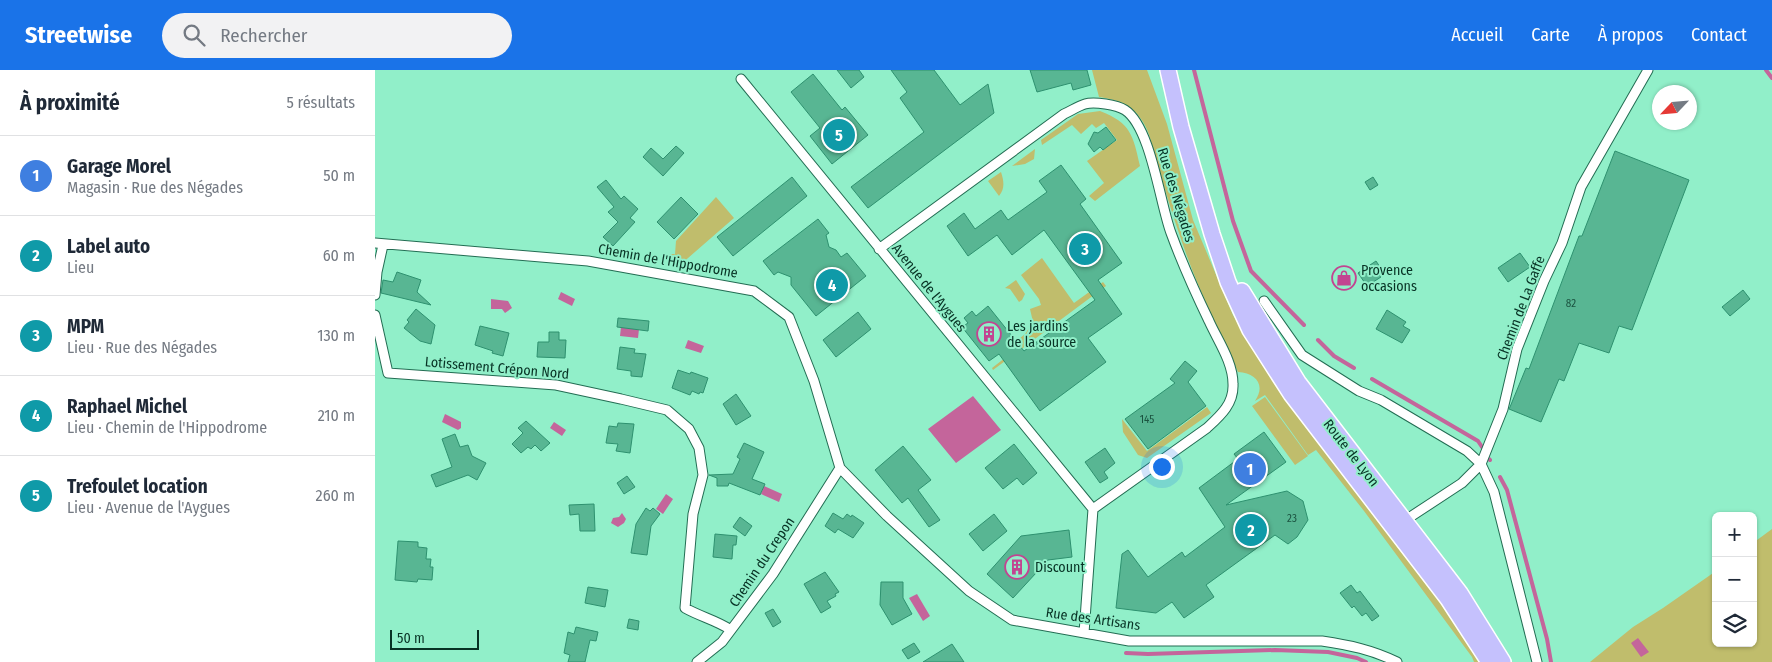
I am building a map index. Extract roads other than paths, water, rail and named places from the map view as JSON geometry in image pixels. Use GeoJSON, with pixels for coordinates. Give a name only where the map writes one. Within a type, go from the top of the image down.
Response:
{"type":"FeatureCollection","features":[{"type":"Feature","properties":{"kind":"main road","name":"Route de Lyon"},"geometry":{"type":"LineString","coordinates":[[1168,70],[1181,127],[1212,234],[1228,282],[1250,330],[1296,400],[1399,525],[1460,593],[1503,662]]}},
{"type":"Feature","properties":{"kind":"main road","name":"Route de Lyon"},"geometry":{"type":"LineString","coordinates":[[1399,525],[1489,662]]}},
{"type":"Feature","properties":{"kind":"street","name":"Chemin de La Gaffe"},"geometry":{"type":"LineString","coordinates":[[1399,525],[1462,483],[1481,464],[1503,409],[1517,349],[1544,281],[1562,243],[1581,187],[1648,70]]}},
{"type":"Feature","properties":{"kind":"street","name":"Avenue de l'Aygues"},"geometry":{"type":"LineString","coordinates":[[741,79],[1093,509]]}},
{"type":"Feature","properties":{"kind":"street","name":"Rue des Négades"},"geometry":{"type":"LineString","coordinates":[[879,249],[1064,114],[1086,103],[1109,104],[1125,110],[1136,120],[1147,146],[1171,232],[1226,356],[1231,369],[1233,384],[1227,409],[1219,418],[1093,509]]}},
{"type":"Feature","properties":{"kind":"street"},"geometry":{"type":"LineString","coordinates":[[375,295],[379,244]]}},
{"type":"Feature","properties":{"kind":"street","name":"Chemin de l'Hippodrome"},"geometry":{"type":"LineString","coordinates":[[379,244],[588,261],[754,291],[789,317],[814,380],[839,468]]}},
{"type":"Feature","properties":{"kind":"street"},"geometry":{"type":"LineString","coordinates":[[1263,301],[1303,355],[1359,391],[1381,400],[1459,446],[1481,464],[1494,492],[1537,662]]}},
{"type":"Feature","properties":{"kind":"street","name":"Lotissement Crépon Nord"},"geometry":{"type":"LineString","coordinates":[[375,315],[388,373],[556,385],[667,410],[689,429],[699,448],[703,475],[693,514],[685,608],[702,617],[718,621],[731,630]]}},
{"type":"Feature","properties":{"kind":"street","name":"Chemin du Crepon"},"geometry":{"type":"LineString","coordinates":[[697,662],[722,642],[773,574],[839,468]]}},
{"type":"Feature","properties":{"kind":"street","name":"Rue des Artisans"},"geometry":{"type":"LineString","coordinates":[[839,468],[887,516],[969,591],[1012,620],[1129,641],[1322,641],[1354,646],[1381,654],[1397,662]]}},
{"type":"Feature","properties":{"kind":"street"},"geometry":{"type":"LineString","coordinates":[[1084,634],[1093,509]]}},
{"type":"Feature","properties":{"kind":"waterway"},"geometry":{"type":"LineString","coordinates":[[1194,70],[1233,221],[1251,271],[1304,325]]}},
{"type":"Feature","properties":{"kind":"waterway"},"geometry":{"type":"LineString","coordinates":[[1766,70],[1772,78]]}},
{"type":"Feature","properties":{"kind":"waterway"},"geometry":{"type":"LineString","coordinates":[[1318,340],[1334,356],[1354,368]]}},
{"type":"Feature","properties":{"kind":"waterway"},"geometry":{"type":"LineString","coordinates":[[1372,379],[1478,441],[1482,447]]}},
{"type":"Feature","properties":{"kind":"waterway"},"geometry":{"type":"LineString","coordinates":[[1500,477],[1507,490],[1547,639],[1551,662]]}},
{"type":"Feature","properties":{"kind":"waterway"},"geometry":{"type":"LineString","coordinates":[[1126,653],[1275,650],[1328,652],[1357,658],[1366,662]]}},
{"type":"Feature","properties":{"kind":"place","name":"Trefoulet location"},"geometry":{"type":"Point","coordinates":[839,135]}},
{"type":"Feature","properties":{"kind":"place","name":"MPM"},"geometry":{"type":"Point","coordinates":[1085,249]}},
{"type":"Feature","properties":{"kind":"place","name":"Provence occasions"},"geometry":{"type":"Point","coordinates":[1344,278]}},
{"type":"Feature","properties":{"kind":"place","name":"Raphael Michel"},"geometry":{"type":"Point","coordinates":[832,285]}},
{"type":"Feature","properties":{"kind":"place","name":"Les jardins de la source"},"geometry":{"type":"Point","coordinates":[989,334]}},
{"type":"Feature","properties":{"kind":"place","name":"Garage Morel"},"geometry":{"type":"Point","coordinates":[1250,469]}},
{"type":"Feature","properties":{"kind":"place","name":"Label auto"},"geometry":{"type":"Point","coordinates":[1251,530]}},
{"type":"Feature","properties":{"kind":"place","name":"Discount"},"geometry":{"type":"Point","coordinates":[1017,567]}}]}
